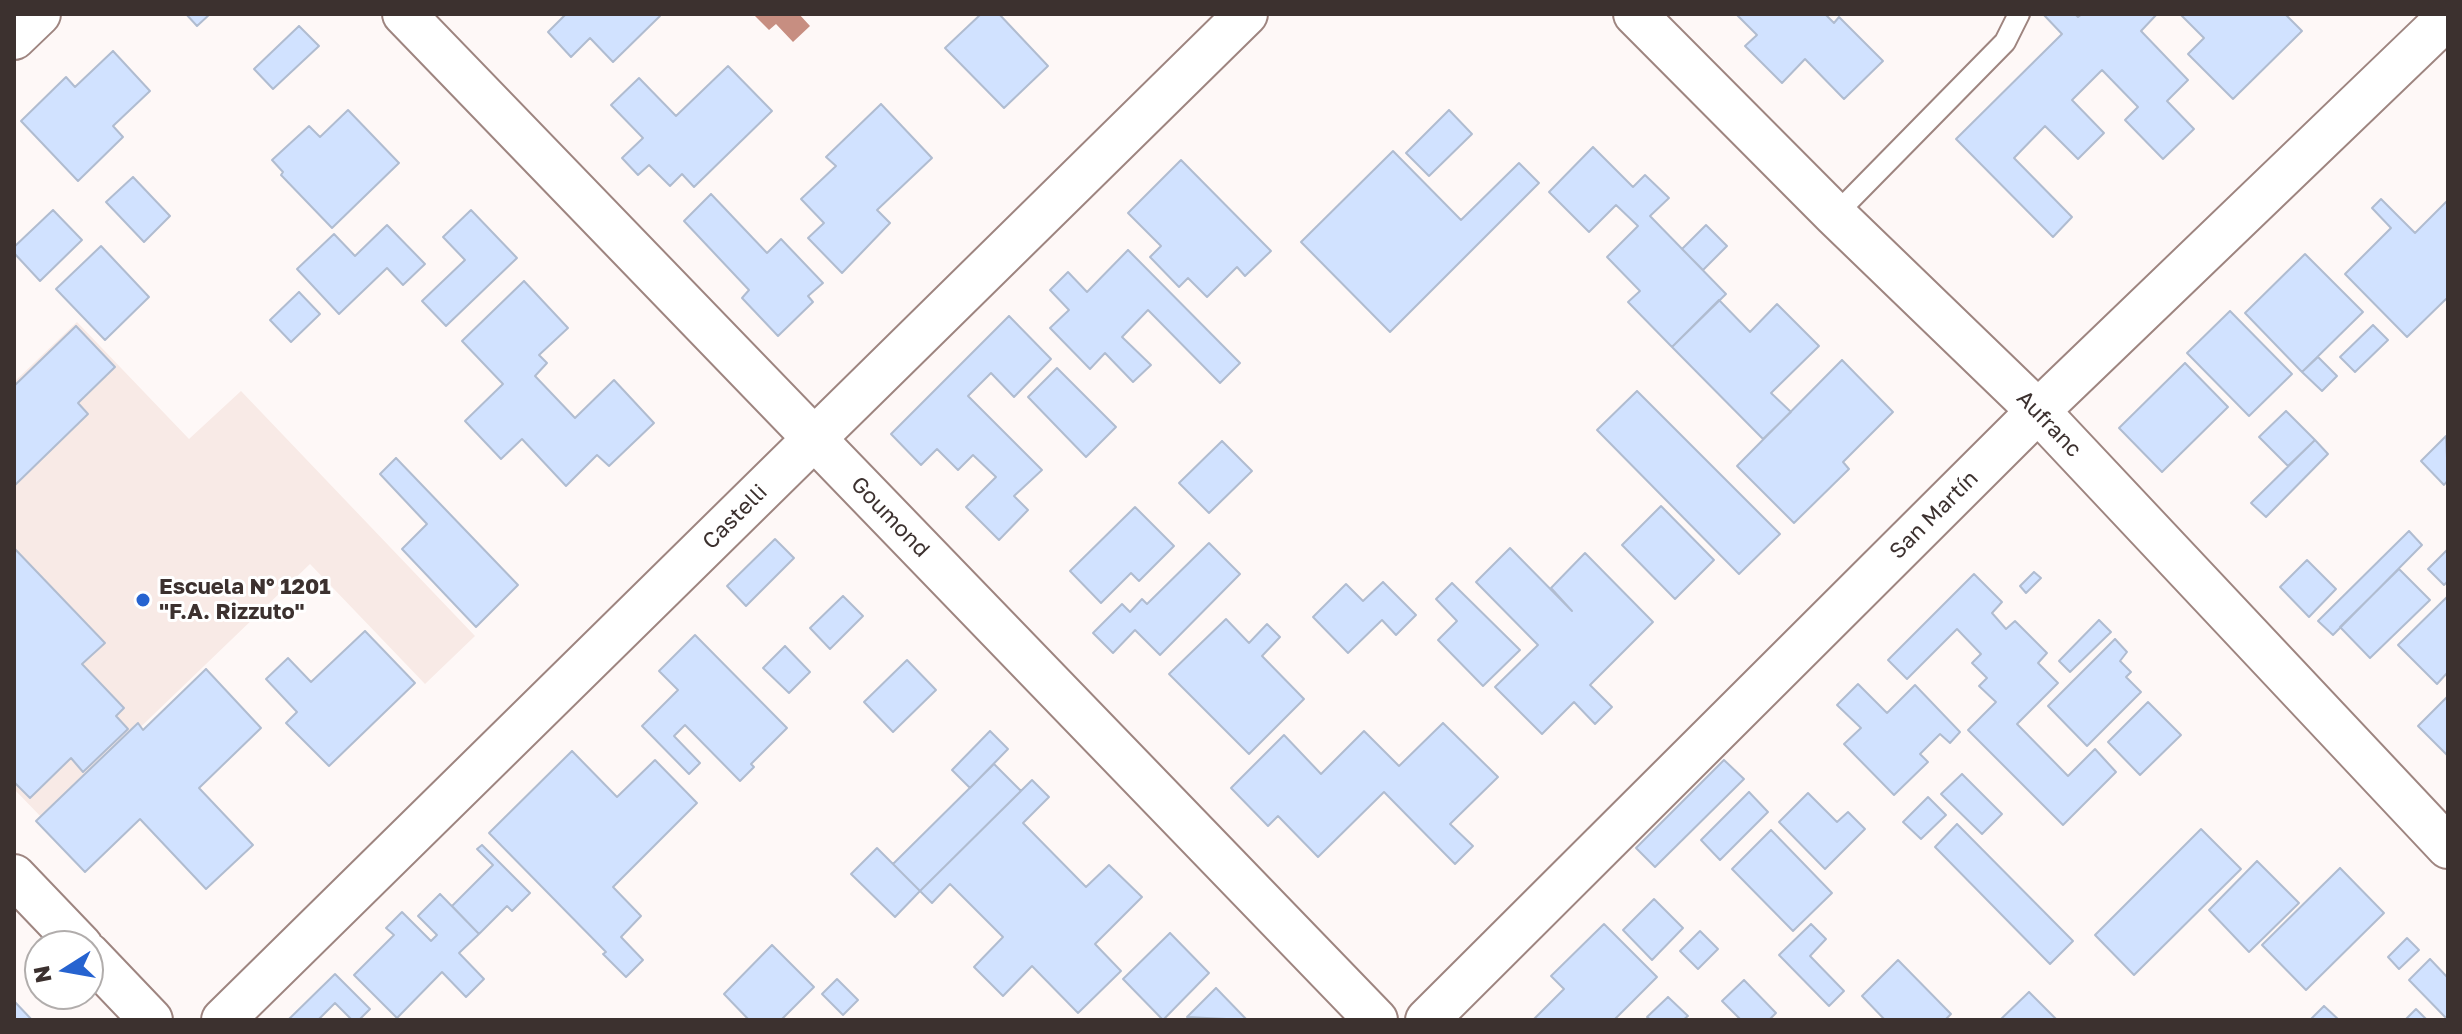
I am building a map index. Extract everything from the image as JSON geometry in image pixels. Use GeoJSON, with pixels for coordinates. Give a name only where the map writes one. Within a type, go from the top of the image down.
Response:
{"type":"FeatureCollection","features":[{"type":"Feature","properties":{"kind":"street"},"geometry":{"type":"LineString","coordinates":[[14,38],[39,14]]}},
{"type":"Feature","properties":{"kind":"street","name":"Goumond"},"geometry":{"type":"LineString","coordinates":[[404,14],[1376,1020]]}},
{"type":"Feature","properties":{"kind":"street","name":"Castelli"},"geometry":{"type":"LineString","coordinates":[[223,1020],[1246,14]]}},
{"type":"Feature","properties":{"kind":"street","name":"Aufranc"},"geometry":{"type":"LineString","coordinates":[[1635,14],[1835,215],[2038,411],[2448,847]]}},
{"type":"Feature","properties":{"kind":"street","name":"San Martín"},"geometry":{"type":"LineString","coordinates":[[1427,1020],[2038,411],[2448,17]]}},
{"type":"Feature","properties":{"kind":"street"},"geometry":{"type":"LineString","coordinates":[[14,876],[66,930]]}},
{"type":"Feature","properties":{"kind":"street"},"geometry":{"type":"LineString","coordinates":[[104,971],[151,1020]]}},
{"type":"Feature","properties":{"kind":"lane"},"geometry":{"type":"LineString","coordinates":[[1835,215],[2005,42],[2019,14]]}},
{"type":"Feature","properties":{"kind":"shaded area"},"geometry":{"type":"Polygon","coordinates":[[[753,14],[799,14],[810,26],[793,42],[776,24],[769,30],[753,14]]]}},
{"type":"Feature","properties":{"kind":"shaded area","name":"Escuela N° 1201 \"F.A. Rizzuto\""},"geometry":{"type":"Polygon","coordinates":[[[77,322],[189,439],[241,391],[475,636],[425,684],[310,564],[44,820],[14,789],[14,382],[77,322]]]}},
{"type":"Feature","properties":{"kind":"building"},"geometry":{"type":"Polygon","coordinates":[[[186,14],[210,14],[197,26],[186,14]]]}},
{"type":"Feature","properties":{"kind":"building"},"geometry":{"type":"Polygon","coordinates":[[[566,14],[660,16],[613,62],[590,38],[571,57],[548,32],[566,14]]]}},
{"type":"Feature","properties":{"kind":"building"},"geometry":{"type":"Polygon","coordinates":[[[981,14],[999,14],[1048,66],[1004,108],[945,48],[981,14]]]}},
{"type":"Feature","properties":{"kind":"building"},"geometry":{"type":"Polygon","coordinates":[[[1736,14],[1825,14],[1834,23],[1839,17],[1883,61],[1844,99],[1805,59],[1782,83],[1745,46],[1757,35],[1736,14]]]}},
{"type":"Feature","properties":{"kind":"building"},"geometry":{"type":"Polygon","coordinates":[[[2043,14],[2075,14],[2078,17],[2082,14],[2157,14],[2141,31],[2188,80],[2167,101],[2194,129],[2163,159],[2125,120],[2138,107],[2102,70],[2072,100],[2104,133],[2078,159],[2045,126],[2014,158],[2072,217],[2053,237],[1956,139],[2062,34],[2043,14]]]}},
{"type":"Feature","properties":{"kind":"building"},"geometry":{"type":"Polygon","coordinates":[[[2180,14],[2285,14],[2302,31],[2233,99],[2188,54],[2204,38],[2180,14]]]}},
{"type":"Feature","properties":{"kind":"building"},"geometry":{"type":"Polygon","coordinates":[[[299,26],[319,46],[273,89],[254,69],[299,26]]]}},
{"type":"Feature","properties":{"kind":"building"},"geometry":{"type":"Polygon","coordinates":[[[113,51],[150,91],[113,126],[123,137],[78,181],[21,121],[66,77],[75,87],[113,51]]]}},
{"type":"Feature","properties":{"kind":"building"},"geometry":{"type":"Polygon","coordinates":[[[728,66],[772,111],[694,187],[682,174],[670,186],[649,165],[638,175],[622,158],[643,138],[611,105],[639,78],[676,116],[728,66]]]}},
{"type":"Feature","properties":{"kind":"building"},"geometry":{"type":"Polygon","coordinates":[[[881,104],[932,158],[877,210],[890,223],[842,273],[808,238],[824,223],[801,199],[836,166],[826,157],[881,104]]]}},
{"type":"Feature","properties":{"kind":"building"},"geometry":{"type":"Polygon","coordinates":[[[348,110],[399,163],[332,228],[281,175],[283,172],[272,160],[309,126],[320,137],[348,110]]]}},
{"type":"Feature","properties":{"kind":"building"},"geometry":{"type":"Polygon","coordinates":[[[1449,110],[1472,134],[1429,176],[1406,153],[1449,110]]]}},
{"type":"Feature","properties":{"kind":"building"},"geometry":{"type":"Polygon","coordinates":[[[1593,147],[1633,187],[1645,175],[1669,198],[1650,216],[1726,294],[1672,347],[1628,302],[1640,291],[1607,257],[1638,226],[1616,205],[1589,232],[1549,192],[1593,147]]]}},
{"type":"Feature","properties":{"kind":"building"},"geometry":{"type":"Polygon","coordinates":[[[1393,151],[1461,220],[1519,163],[1539,183],[1390,332],[1301,242],[1393,151]]]}},
{"type":"Feature","properties":{"kind":"building"},"geometry":{"type":"Polygon","coordinates":[[[1181,160],[1271,251],[1245,276],[1237,267],[1207,297],[1188,278],[1179,287],[1150,257],[1161,246],[1128,213],[1181,160]]]}},
{"type":"Feature","properties":{"kind":"building"},"geometry":{"type":"Polygon","coordinates":[[[133,177],[170,216],[144,242],[106,202],[133,177]]]}},
{"type":"Feature","properties":{"kind":"building"},"geometry":{"type":"Polygon","coordinates":[[[711,194],[767,253],[781,239],[823,283],[808,296],[813,302],[778,336],[742,298],[749,290],[684,221],[711,194]]]}},
{"type":"Feature","properties":{"kind":"building"},"geometry":{"type":"Polygon","coordinates":[[[2381,199],[2415,233],[2448,200],[2448,301],[2446,299],[2407,337],[2345,274],[2391,228],[2372,208],[2381,199]]]}},
{"type":"Feature","properties":{"kind":"building"},"geometry":{"type":"Polygon","coordinates":[[[53,210],[82,240],[40,281],[14,253],[14,247],[53,210]]]}},
{"type":"Feature","properties":{"kind":"building"},"geometry":{"type":"Polygon","coordinates":[[[471,210],[517,258],[446,326],[422,301],[465,260],[443,237],[471,210]]]}},
{"type":"Feature","properties":{"kind":"building"},"geometry":{"type":"Polygon","coordinates":[[[387,225],[425,264],[403,285],[387,268],[339,314],[297,269],[334,234],[355,256],[387,225]]]}},
{"type":"Feature","properties":{"kind":"building"},"geometry":{"type":"Polygon","coordinates":[[[1706,225],[1727,246],[1703,270],[1682,249],[1706,225]]]}},
{"type":"Feature","properties":{"kind":"building"},"geometry":{"type":"Polygon","coordinates":[[[101,246],[149,297],[105,340],[56,289],[101,246]]]}},
{"type":"Feature","properties":{"kind":"building"},"geometry":{"type":"Polygon","coordinates":[[[1128,250],[1240,363],[1220,383],[1148,310],[1122,337],[1151,365],[1133,382],[1105,353],[1090,369],[1050,328],[1069,310],[1050,290],[1068,272],[1087,292],[1128,250]]]}},
{"type":"Feature","properties":{"kind":"building"},"geometry":{"type":"Polygon","coordinates":[[[2305,254],[2363,312],[2302,372],[2245,313],[2305,254]]]}},
{"type":"Feature","properties":{"kind":"building"},"geometry":{"type":"Polygon","coordinates":[[[524,281],[568,328],[539,355],[547,363],[535,376],[575,418],[614,380],[654,423],[609,466],[597,455],[566,486],[522,439],[501,459],[465,421],[503,384],[462,341],[524,281]]]}},
{"type":"Feature","properties":{"kind":"building"},"geometry":{"type":"Polygon","coordinates":[[[299,292],[320,314],[291,342],[270,320],[299,292]]]}},
{"type":"Feature","properties":{"kind":"building"},"geometry":{"type":"Polygon","coordinates":[[[1719,300],[1750,332],[1777,304],[1819,346],[1771,393],[1791,412],[1763,439],[1672,347],[1719,300]]]}},
{"type":"Feature","properties":{"kind":"building"},"geometry":{"type":"Polygon","coordinates":[[[2230,311],[2292,374],[2249,416],[2187,353],[2230,311]]]}},
{"type":"Feature","properties":{"kind":"building"},"geometry":{"type":"Polygon","coordinates":[[[1009,316],[1051,359],[1014,397],[991,373],[968,396],[1042,470],[1014,496],[1028,510],[999,540],[966,507],[996,477],[973,455],[958,470],[937,449],[921,465],[891,434],[1009,316]]]}},
{"type":"Feature","properties":{"kind":"building"},"geometry":{"type":"Polygon","coordinates":[[[2373,325],[2388,340],[2355,372],[2340,357],[2373,325]]]}},
{"type":"Feature","properties":{"kind":"building"},"geometry":{"type":"Polygon","coordinates":[[[76,326],[115,367],[78,403],[88,414],[14,486],[14,386],[76,326]]]}},
{"type":"Feature","properties":{"kind":"building"},"geometry":{"type":"Polygon","coordinates":[[[2318,357],[2337,376],[2322,391],[2302,372],[2318,357]]]}},
{"type":"Feature","properties":{"kind":"building"},"geometry":{"type":"Polygon","coordinates":[[[1842,360],[1893,412],[1843,462],[1849,469],[1794,523],[1737,466],[1842,360]]]}},
{"type":"Feature","properties":{"kind":"building"},"geometry":{"type":"Polygon","coordinates":[[[2185,363],[2228,407],[2162,472],[2119,428],[2185,363]]]}},
{"type":"Feature","properties":{"kind":"building"},"geometry":{"type":"Polygon","coordinates":[[[1057,368],[1116,427],[1086,457],[1028,397],[1057,368]]]}},
{"type":"Feature","properties":{"kind":"building"},"geometry":{"type":"Polygon","coordinates":[[[1637,391],[1780,534],[1739,574],[1597,430],[1637,391]]]}},
{"type":"Feature","properties":{"kind":"building"},"geometry":{"type":"Polygon","coordinates":[[[2286,411],[2315,440],[2288,466],[2259,437],[2286,411]]]}},
{"type":"Feature","properties":{"kind":"building"},"geometry":{"type":"Polygon","coordinates":[[[2446,436],[2448,480],[2444,485],[2421,461],[2446,436]]]}},
{"type":"Feature","properties":{"kind":"building"},"geometry":{"type":"Polygon","coordinates":[[[2315,440],[2328,454],[2266,517],[2251,503],[2315,440]]]}},
{"type":"Feature","properties":{"kind":"building"},"geometry":{"type":"Polygon","coordinates":[[[1222,441],[1252,471],[1209,513],[1179,483],[1222,441]]]}},
{"type":"Feature","properties":{"kind":"building"},"geometry":{"type":"Polygon","coordinates":[[[396,458],[518,585],[476,627],[402,549],[427,524],[380,474],[396,458]]]}},
{"type":"Feature","properties":{"kind":"building"},"geometry":{"type":"Polygon","coordinates":[[[1661,506],[1714,560],[1675,599],[1622,545],[1661,506]]]}},
{"type":"Feature","properties":{"kind":"building"},"geometry":{"type":"Polygon","coordinates":[[[1135,507],[1174,546],[1139,581],[1131,573],[1101,603],[1070,571],[1135,507]]]}},
{"type":"Feature","properties":{"kind":"building"},"geometry":{"type":"Polygon","coordinates":[[[2409,531],[2422,545],[2333,635],[2318,621],[2409,531]]]}},
{"type":"Feature","properties":{"kind":"building"},"geometry":{"type":"Polygon","coordinates":[[[775,539],[794,558],[746,606],[727,586],[775,539]]]}},
{"type":"Feature","properties":{"kind":"building"},"geometry":{"type":"Polygon","coordinates":[[[1209,543],[1240,574],[1160,655],[1135,630],[1113,653],[1093,633],[1122,604],[1130,612],[1142,599],[1147,604],[1209,543]]]}},
{"type":"Feature","properties":{"kind":"building"},"geometry":{"type":"Polygon","coordinates":[[[14,548],[105,643],[82,664],[124,708],[116,716],[128,729],[83,772],[71,758],[30,798],[14,782],[14,548]]]}},
{"type":"Feature","properties":{"kind":"building"},"geometry":{"type":"Polygon","coordinates":[[[1510,548],[1572,611],[1551,588],[1585,553],[1653,622],[1590,685],[1612,707],[1595,724],[1574,702],[1542,734],[1495,687],[1538,645],[1476,582],[1510,548]]]}},
{"type":"Feature","properties":{"kind":"building"},"geometry":{"type":"Polygon","coordinates":[[[2448,549],[2448,581],[2444,585],[2428,569],[2448,549]]]}},
{"type":"Feature","properties":{"kind":"building"},"geometry":{"type":"Polygon","coordinates":[[[2307,560],[2336,589],[2309,617],[2280,587],[2307,560]]]}},
{"type":"Feature","properties":{"kind":"building"},"geometry":{"type":"Polygon","coordinates":[[[2399,569],[2430,600],[2370,658],[2340,627],[2399,569]]]}},
{"type":"Feature","properties":{"kind":"building"},"geometry":{"type":"Polygon","coordinates":[[[2034,572],[2041,578],[2026,593],[2020,586],[2034,572]]]}},
{"type":"Feature","properties":{"kind":"building"},"geometry":{"type":"Polygon","coordinates":[[[1974,574],[2002,602],[1992,613],[2006,629],[2015,621],[2047,653],[2038,663],[2058,683],[2017,724],[2068,776],[2095,749],[2116,772],[2063,825],[1968,730],[1996,702],[1979,686],[1987,678],[1972,663],[1981,654],[1957,629],[1907,679],[1888,660],[1974,574]]]}},
{"type":"Feature","properties":{"kind":"building"},"geometry":{"type":"Polygon","coordinates":[[[1383,582],[1416,615],[1396,635],[1382,620],[1348,653],[1313,617],[1346,584],[1363,601],[1383,582]]]}},
{"type":"Feature","properties":{"kind":"building"},"geometry":{"type":"Polygon","coordinates":[[[1452,583],[1520,650],[1483,686],[1438,640],[1457,621],[1436,599],[1452,583]]]}},
{"type":"Feature","properties":{"kind":"building"},"geometry":{"type":"Polygon","coordinates":[[[843,596],[863,616],[830,649],[810,628],[843,596]]]}},
{"type":"Feature","properties":{"kind":"building"},"geometry":{"type":"Polygon","coordinates":[[[2448,596],[2448,672],[2437,684],[2398,645],[2448,596]]]}},
{"type":"Feature","properties":{"kind":"building"},"geometry":{"type":"Polygon","coordinates":[[[1226,619],[1249,643],[1267,624],[1280,637],[1262,656],[1304,699],[1249,754],[1169,674],[1226,619]]]}},
{"type":"Feature","properties":{"kind":"building"},"geometry":{"type":"Polygon","coordinates":[[[2099,620],[2111,632],[2070,672],[2059,661],[2099,620]]]}},
{"type":"Feature","properties":{"kind":"building"},"geometry":{"type":"Polygon","coordinates":[[[365,631],[415,683],[329,766],[286,723],[297,712],[266,679],[288,658],[311,682],[365,631]]]}},
{"type":"Feature","properties":{"kind":"building"},"geometry":{"type":"Polygon","coordinates":[[[695,635],[787,728],[751,764],[754,767],[740,781],[685,725],[674,736],[700,763],[689,774],[642,726],[678,690],[659,671],[695,635]]]}},
{"type":"Feature","properties":{"kind":"building"},"geometry":{"type":"Polygon","coordinates":[[[2115,639],[2127,652],[2120,661],[2131,672],[2126,677],[2141,692],[2087,746],[2048,706],[2115,639]]]}},
{"type":"Feature","properties":{"kind":"building"},"geometry":{"type":"Polygon","coordinates":[[[785,646],[810,672],[789,693],[763,668],[785,646]]]}},
{"type":"Feature","properties":{"kind":"building"},"geometry":{"type":"Polygon","coordinates":[[[907,660],[936,690],[893,732],[864,702],[907,660]]]}},
{"type":"Feature","properties":{"kind":"building"},"geometry":{"type":"Polygon","coordinates":[[[206,669],[261,728],[199,788],[253,845],[206,889],[140,819],[85,872],[36,821],[138,723],[143,730],[206,669]]]}},
{"type":"Feature","properties":{"kind":"building"},"geometry":{"type":"Polygon","coordinates":[[[1858,684],[1887,713],[1915,685],[1960,732],[1950,743],[1940,734],[1920,754],[1928,762],[1894,795],[1844,744],[1861,728],[1837,705],[1858,684]]]}},
{"type":"Feature","properties":{"kind":"building"},"geometry":{"type":"Polygon","coordinates":[[[2448,696],[2448,756],[2418,726],[2448,696]]]}},
{"type":"Feature","properties":{"kind":"building"},"geometry":{"type":"Polygon","coordinates":[[[2148,702],[2181,735],[2140,775],[2108,742],[2148,702]]]}},
{"type":"Feature","properties":{"kind":"building"},"geometry":{"type":"Polygon","coordinates":[[[1443,723],[1498,777],[1450,824],[1473,846],[1455,864],[1384,792],[1318,857],[1278,816],[1268,826],[1231,788],[1284,735],[1321,774],[1364,731],[1399,766],[1443,723]]]}},
{"type":"Feature","properties":{"kind":"building"},"geometry":{"type":"Polygon","coordinates":[[[990,731],[1008,749],[970,788],[952,770],[990,731]]]}},
{"type":"Feature","properties":{"kind":"building"},"geometry":{"type":"Polygon","coordinates":[[[572,751],[617,797],[655,760],[697,803],[613,887],[641,916],[621,937],[643,960],[626,977],[603,954],[606,952],[489,833],[572,751]]]}},
{"type":"Feature","properties":{"kind":"building"},"geometry":{"type":"Polygon","coordinates":[[[1724,760],[1744,779],[1655,867],[1636,848],[1724,760]]]}},
{"type":"Feature","properties":{"kind":"building"},"geometry":{"type":"Polygon","coordinates":[[[994,764],[1021,791],[920,891],[893,864],[994,764]]]}},
{"type":"Feature","properties":{"kind":"building"},"geometry":{"type":"Polygon","coordinates":[[[1962,774],[2002,814],[1982,834],[1941,794],[1962,774]]]}},
{"type":"Feature","properties":{"kind":"building"},"geometry":{"type":"Polygon","coordinates":[[[1032,780],[1049,797],[1023,823],[1086,887],[1109,865],[1142,897],[1095,944],[1121,971],[1078,1013],[1032,966],[1003,996],[974,967],[1003,937],[950,884],[932,903],[920,891],[1032,780]]]}},
{"type":"Feature","properties":{"kind":"building"},"geometry":{"type":"Polygon","coordinates":[[[1749,792],[1768,812],[1720,860],[1701,840],[1749,792]]]}},
{"type":"Feature","properties":{"kind":"building"},"geometry":{"type":"Polygon","coordinates":[[[1808,793],[1837,822],[1848,812],[1865,829],[1825,869],[1779,822],[1808,793]]]}},
{"type":"Feature","properties":{"kind":"building"},"geometry":{"type":"Polygon","coordinates":[[[1928,797],[1946,815],[1921,839],[1903,822],[1928,797]]]}},
{"type":"Feature","properties":{"kind":"building"},"geometry":{"type":"Polygon","coordinates":[[[1957,824],[2073,941],[2050,964],[1935,847],[1957,824]]]}},
{"type":"Feature","properties":{"kind":"building"},"geometry":{"type":"Polygon","coordinates":[[[2201,829],[2241,869],[2134,975],[2095,935],[2201,829]]]}},
{"type":"Feature","properties":{"kind":"building"},"geometry":{"type":"Polygon","coordinates":[[[1771,830],[1832,893],[1793,931],[1732,869],[1771,830]]]}},
{"type":"Feature","properties":{"kind":"building"},"geometry":{"type":"Polygon","coordinates":[[[482,845],[530,893],[512,911],[507,906],[479,934],[452,906],[493,865],[477,849],[482,845]]]}},
{"type":"Feature","properties":{"kind":"building"},"geometry":{"type":"Polygon","coordinates":[[[877,848],[920,891],[895,917],[851,874],[877,848]]]}},
{"type":"Feature","properties":{"kind":"building"},"geometry":{"type":"Polygon","coordinates":[[[2257,861],[2299,903],[2249,952],[2209,910],[2257,861]]]}},
{"type":"Feature","properties":{"kind":"building"},"geometry":{"type":"Polygon","coordinates":[[[2340,868],[2384,913],[2306,990],[2262,945],[2340,868]]]}},
{"type":"Feature","properties":{"kind":"building"},"geometry":{"type":"Polygon","coordinates":[[[440,894],[479,934],[459,953],[484,979],[466,997],[442,972],[397,1018],[354,975],[394,935],[386,928],[402,912],[431,941],[437,935],[418,916],[440,894]]]}},
{"type":"Feature","properties":{"kind":"building"},"geometry":{"type":"Polygon","coordinates":[[[1654,899],[1683,928],[1652,960],[1623,930],[1654,899]]]}},
{"type":"Feature","properties":{"kind":"building"},"geometry":{"type":"Polygon","coordinates":[[[1604,924],[1657,977],[1614,1020],[1533,1020],[1564,989],[1551,976],[1604,924]]]}},
{"type":"Feature","properties":{"kind":"building"},"geometry":{"type":"Polygon","coordinates":[[[1811,924],[1826,939],[1810,956],[1844,991],[1829,1006],[1779,955],[1811,924]]]}},
{"type":"Feature","properties":{"kind":"building"},"geometry":{"type":"Polygon","coordinates":[[[1700,931],[1718,949],[1698,969],[1680,951],[1700,931]]]}},
{"type":"Feature","properties":{"kind":"building"},"geometry":{"type":"Polygon","coordinates":[[[1170,933],[1209,973],[1163,1020],[1123,979],[1170,933]]]}},
{"type":"Feature","properties":{"kind":"building"},"geometry":{"type":"Polygon","coordinates":[[[2407,938],[2419,950],[2399,969],[2388,957],[2407,938]]]}},
{"type":"Feature","properties":{"kind":"building"},"geometry":{"type":"Polygon","coordinates":[[[772,945],[814,987],[781,1020],[749,1020],[724,994],[772,945]]]}},
{"type":"Feature","properties":{"kind":"building"},"geometry":{"type":"Polygon","coordinates":[[[2430,959],[2448,978],[2448,1020],[2409,980],[2430,959]]]}},
{"type":"Feature","properties":{"kind":"building"},"geometry":{"type":"Polygon","coordinates":[[[1898,960],[1951,1014],[1945,1020],[1885,1020],[1862,996],[1898,960]]]}},
{"type":"Feature","properties":{"kind":"building"},"geometry":{"type":"Polygon","coordinates":[[[335,974],[370,1009],[359,1020],[352,1020],[335,1003],[318,1020],[288,1020],[335,974]]]}},
{"type":"Feature","properties":{"kind":"building"},"geometry":{"type":"Polygon","coordinates":[[[837,979],[858,1000],[843,1015],[822,994],[837,979]]]}},
{"type":"Feature","properties":{"kind":"building"},"geometry":{"type":"Polygon","coordinates":[[[1744,980],[1776,1013],[1769,1020],[1741,1020],[1722,1001],[1744,980]]]}},
{"type":"Feature","properties":{"kind":"building"},"geometry":{"type":"Polygon","coordinates":[[[1216,988],[1246,1019],[1246,1020],[1187,1017],[1216,988]]]}},
{"type":"Feature","properties":{"kind":"building"},"geometry":{"type":"Polygon","coordinates":[[[2029,992],[2057,1020],[2000,1020],[2029,992]]]}},
{"type":"Feature","properties":{"kind":"building"},"geometry":{"type":"Polygon","coordinates":[[[1668,997],[1688,1016],[1683,1020],[1651,1020],[1647,1017],[1668,997]]]}},
{"type":"Feature","properties":{"kind":"building"},"geometry":{"type":"Polygon","coordinates":[[[14,1001],[32,1020],[14,1020],[14,1001]]]}},
{"type":"Feature","properties":{"kind":"building"},"geometry":{"type":"Polygon","coordinates":[[[2324,1006],[2339,1020],[2310,1020],[2324,1006]]]}},
{"type":"Feature","properties":{"kind":"building"},"geometry":{"type":"Polygon","coordinates":[[[2416,1009],[2427,1020],[2405,1020],[2416,1009]]]}},
{"type":"Feature","properties":{"kind":"place","name":"Escuela N° 1201 \"F.A. Rizzuto\""},"geometry":{"type":"Point","coordinates":[143,600]}}]}
